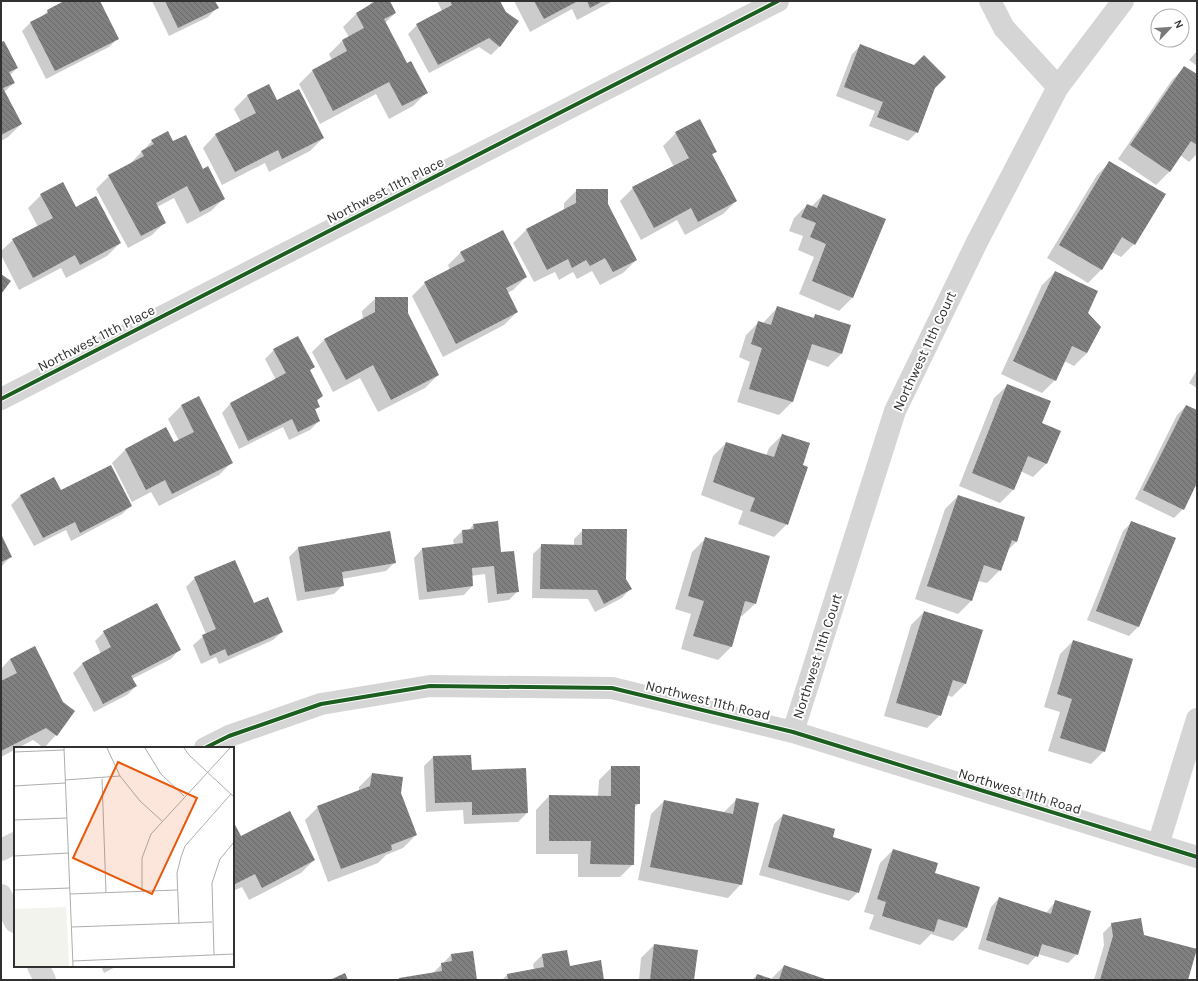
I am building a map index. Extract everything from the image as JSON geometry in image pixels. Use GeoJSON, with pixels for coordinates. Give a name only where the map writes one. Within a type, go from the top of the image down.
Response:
{"type":"FeatureCollection","features":[{"type":"Feature","properties":{"kind":"street","name":"Northwest 11th Place"},"geometry":{"type":"LineString","coordinates":[[1,399],[778,1]]}},
{"type":"Feature","properties":{"kind":"street"},"geometry":{"type":"LineString","coordinates":[[990,1],[1004,28],[1058,87]]}},
{"type":"Feature","properties":{"kind":"street","name":"Northwest 11th Court"},"geometry":{"type":"LineString","coordinates":[[792,732],[895,411],[977,242],[1058,87],[1123,1]]}},
{"type":"Feature","properties":{"kind":"street","name":"Northwest 11th Road"},"geometry":{"type":"LineString","coordinates":[[207,747],[229,736],[322,704],[430,686],[612,688],[792,732],[1197,857]]}},
{"type":"Feature","properties":{"kind":"street"},"geometry":{"type":"LineString","coordinates":[[1158,845],[1197,719]]}},
{"type":"Feature","properties":{"kind":"street"},"geometry":{"type":"LineString","coordinates":[[1,850],[14,844]]}},
{"type":"Feature","properties":{"kind":"street"},"geometry":{"type":"LineString","coordinates":[[1,895],[14,920]]}},
{"type":"Feature","properties":{"kind":"street"},"geometry":{"type":"LineString","coordinates":[[38,967],[45,980]]}},
{"type":"Feature","properties":{"kind":"building"},"geometry":{"type":"Polygon","coordinates":[[[64,1],[100,1],[119,39],[55,71],[30,22],[48,13],[47,10],[64,1]]]}},
{"type":"Feature","properties":{"kind":"building"},"geometry":{"type":"Polygon","coordinates":[[[165,1],[215,1],[219,8],[178,28],[165,1]]]}},
{"type":"Feature","properties":{"kind":"building"},"geometry":{"type":"Polygon","coordinates":[[[376,1],[390,1],[396,13],[384,19],[407,63],[411,61],[428,93],[402,106],[389,82],[333,111],[312,70],[347,51],[342,40],[364,28],[356,13],[376,1]]]}},
{"type":"Feature","properties":{"kind":"building"},"geometry":{"type":"Polygon","coordinates":[[[450,1],[500,1],[506,12],[519,21],[500,47],[489,38],[438,65],[416,24],[452,5],[450,1]]]}},
{"type":"Feature","properties":{"kind":"building"},"geometry":{"type":"Polygon","coordinates":[[[534,1],[578,1],[544,19],[534,1]]]}},
{"type":"Feature","properties":{"kind":"building"},"geometry":{"type":"Polygon","coordinates":[[[587,1],[603,1],[590,8],[587,1]]]}},
{"type":"Feature","properties":{"kind":"building"},"geometry":{"type":"Polygon","coordinates":[[[4,41],[18,68],[9,72],[15,83],[3,88],[22,124],[1,135],[1,42],[4,41]]]}},
{"type":"Feature","properties":{"kind":"building"},"geometry":{"type":"Polygon","coordinates":[[[860,44],[914,65],[924,55],[946,77],[935,88],[918,133],[877,117],[883,102],[844,87],[860,44]]]}},
{"type":"Feature","properties":{"kind":"building"},"geometry":{"type":"Polygon","coordinates":[[[1184,66],[1197,74],[1197,145],[1191,141],[1170,172],[1130,145],[1184,66]]]}},
{"type":"Feature","properties":{"kind":"building"},"geometry":{"type":"Polygon","coordinates":[[[269,84],[277,100],[299,89],[324,138],[282,159],[278,150],[235,172],[215,134],[256,113],[247,95],[269,84]]]}},
{"type":"Feature","properties":{"kind":"building"},"geometry":{"type":"Polygon","coordinates":[[[700,119],[717,152],[712,154],[737,201],[698,222],[691,208],[654,228],[632,187],[689,158],[675,132],[700,119]]]}},
{"type":"Feature","properties":{"kind":"building"},"geometry":{"type":"Polygon","coordinates":[[[168,131],[173,141],[186,135],[203,169],[208,166],[225,199],[200,212],[187,186],[156,203],[166,223],[141,236],[108,175],[144,156],[141,151],[154,144],[151,140],[168,131]]]}},
{"type":"Feature","properties":{"kind":"building"},"geometry":{"type":"Polygon","coordinates":[[[1109,161],[1166,194],[1135,245],[1122,237],[1102,270],[1059,245],[1109,161]]]}},
{"type":"Feature","properties":{"kind":"building"},"geometry":{"type":"Polygon","coordinates":[[[63,182],[76,207],[96,196],[121,243],[80,265],[75,255],[33,278],[12,239],[53,218],[40,194],[63,182]]]}},
{"type":"Feature","properties":{"kind":"building"},"geometry":{"type":"Polygon","coordinates":[[[576,189],[608,189],[608,204],[637,260],[613,272],[605,258],[590,266],[586,260],[572,268],[568,259],[547,270],[526,229],[576,203],[576,189]]]}},
{"type":"Feature","properties":{"kind":"building"},"geometry":{"type":"Polygon","coordinates":[[[823,194],[886,219],[853,298],[812,281],[826,244],[810,237],[816,223],[801,217],[807,204],[817,208],[823,194]]]}},
{"type":"Feature","properties":{"kind":"building"},"geometry":{"type":"Polygon","coordinates":[[[503,230],[527,277],[506,288],[518,312],[456,344],[424,282],[465,261],[460,252],[503,230]]]}},
{"type":"Feature","properties":{"kind":"building"},"geometry":{"type":"Polygon","coordinates":[[[1055,271],[1098,291],[1088,313],[1101,327],[1087,353],[1072,346],[1056,381],[1013,361],[1055,271]]]}},
{"type":"Feature","properties":{"kind":"building"},"geometry":{"type":"Polygon","coordinates":[[[1,274],[11,281],[1,294],[1,274]]]}},
{"type":"Feature","properties":{"kind":"building"},"geometry":{"type":"Polygon","coordinates":[[[375,297],[408,297],[408,313],[439,375],[391,400],[373,365],[346,380],[324,339],[375,312],[375,297]]]}},
{"type":"Feature","properties":{"kind":"building"},"geometry":{"type":"Polygon","coordinates":[[[777,306],[814,318],[815,314],[851,325],[842,354],[812,344],[793,402],[749,389],[762,348],[751,344],[758,321],[771,325],[777,306]]]}},
{"type":"Feature","properties":{"kind":"building"},"geometry":{"type":"Polygon","coordinates":[[[298,336],[315,367],[310,370],[323,396],[317,400],[320,407],[315,409],[320,421],[298,432],[292,419],[248,441],[230,403],[286,373],[273,349],[298,336]]]}},
{"type":"Feature","properties":{"kind":"building"},"geometry":{"type":"Polygon","coordinates":[[[1007,384],[1051,401],[1042,423],[1061,431],[1047,464],[1028,456],[1014,490],[972,473],[1007,384]]]}},
{"type":"Feature","properties":{"kind":"building"},"geometry":{"type":"Polygon","coordinates":[[[199,396],[233,463],[172,494],[165,480],[146,490],[125,449],[166,427],[174,442],[194,432],[181,405],[199,396]]]}},
{"type":"Feature","properties":{"kind":"building"},"geometry":{"type":"Polygon","coordinates":[[[1186,405],[1197,410],[1197,483],[1184,510],[1143,490],[1186,405]]]}},
{"type":"Feature","properties":{"kind":"building"},"geometry":{"type":"Polygon","coordinates":[[[782,434],[810,443],[803,465],[808,467],[788,525],[750,511],[755,498],[713,482],[726,442],[774,457],[782,434]]]}},
{"type":"Feature","properties":{"kind":"building"},"geometry":{"type":"Polygon","coordinates":[[[111,465],[132,506],[80,533],[75,522],[43,538],[20,495],[54,477],[61,490],[111,465]]]}},
{"type":"Feature","properties":{"kind":"building"},"geometry":{"type":"Polygon","coordinates":[[[958,495],[1025,517],[1017,542],[1012,540],[1001,571],[984,565],[972,601],[927,586],[958,495]]]}},
{"type":"Feature","properties":{"kind":"building"},"geometry":{"type":"Polygon","coordinates":[[[498,521],[501,552],[514,551],[519,592],[497,594],[494,566],[472,568],[473,586],[427,592],[422,548],[463,543],[462,530],[474,529],[473,524],[498,521]]]}},
{"type":"Feature","properties":{"kind":"building"},"geometry":{"type":"Polygon","coordinates":[[[1131,521],[1176,538],[1139,627],[1096,611],[1131,521]]]}},
{"type":"Feature","properties":{"kind":"building"},"geometry":{"type":"Polygon","coordinates":[[[582,529],[627,529],[626,579],[632,589],[604,604],[597,590],[540,589],[541,544],[582,545],[582,529]]]}},
{"type":"Feature","properties":{"kind":"building"},"geometry":{"type":"Polygon","coordinates":[[[390,531],[396,563],[342,572],[344,586],[305,592],[298,547],[390,531]]]}},
{"type":"Feature","properties":{"kind":"building"},"geometry":{"type":"Polygon","coordinates":[[[1,534],[12,557],[1,562],[1,534]]]}},
{"type":"Feature","properties":{"kind":"building"},"geometry":{"type":"Polygon","coordinates":[[[705,537],[770,556],[756,604],[745,601],[732,647],[693,636],[704,601],[688,596],[705,537]]]}},
{"type":"Feature","properties":{"kind":"building"},"geometry":{"type":"Polygon","coordinates":[[[235,560],[254,603],[268,597],[283,632],[228,656],[225,649],[210,656],[202,635],[216,629],[194,577],[235,560]]]}},
{"type":"Feature","properties":{"kind":"building"},"geometry":{"type":"Polygon","coordinates":[[[157,603],[181,650],[131,676],[137,686],[103,704],[82,663],[111,647],[103,631],[157,603]]]}},
{"type":"Feature","properties":{"kind":"building"},"geometry":{"type":"Polygon","coordinates":[[[924,611],[983,630],[966,684],[953,680],[941,716],[896,703],[924,611]]]}},
{"type":"Feature","properties":{"kind":"building"},"geometry":{"type":"Polygon","coordinates":[[[1073,640],[1133,659],[1105,752],[1060,738],[1072,699],[1057,694],[1073,640]]]}},
{"type":"Feature","properties":{"kind":"building"},"geometry":{"type":"Polygon","coordinates":[[[35,646],[63,702],[75,711],[57,736],[46,728],[1,751],[1,681],[17,673],[10,659],[35,646]]]}},
{"type":"Feature","properties":{"kind":"building"},"geometry":{"type":"Polygon","coordinates":[[[471,755],[472,770],[526,768],[528,813],[472,815],[472,802],[435,803],[433,756],[471,755]]]}},
{"type":"Feature","properties":{"kind":"building"},"geometry":{"type":"Polygon","coordinates":[[[611,766],[640,766],[640,804],[635,804],[634,865],[590,864],[591,841],[549,841],[549,795],[611,796],[611,766]]]}},
{"type":"Feature","properties":{"kind":"building"},"geometry":{"type":"Polygon","coordinates":[[[372,773],[403,777],[401,793],[417,835],[391,845],[392,850],[341,869],[317,806],[370,786],[372,773]]]}},
{"type":"Feature","properties":{"kind":"building"},"geometry":{"type":"Polygon","coordinates":[[[736,798],[759,803],[742,885],[650,867],[664,800],[733,814],[736,798]]]}},
{"type":"Feature","properties":{"kind":"building"},"geometry":{"type":"Polygon","coordinates":[[[290,811],[315,860],[262,888],[255,874],[234,884],[234,823],[241,836],[290,811]]]}},
{"type":"Feature","properties":{"kind":"building"},"geometry":{"type":"Polygon","coordinates":[[[783,814],[835,829],[833,837],[872,849],[859,893],[768,867],[783,814]]]}},
{"type":"Feature","properties":{"kind":"building"},"geometry":{"type":"Polygon","coordinates":[[[893,849],[938,863],[935,873],[980,887],[967,928],[938,919],[934,932],[882,916],[886,902],[877,899],[893,849]]]}},
{"type":"Feature","properties":{"kind":"building"},"geometry":{"type":"Polygon","coordinates":[[[999,897],[1051,914],[1055,900],[1091,911],[1078,955],[1042,944],[1038,957],[986,940],[999,897]]]}},
{"type":"Feature","properties":{"kind":"building"},"geometry":{"type":"Polygon","coordinates":[[[1141,918],[1144,935],[1197,949],[1188,980],[1100,980],[1113,936],[1111,923],[1141,918]]]}},
{"type":"Feature","properties":{"kind":"building"},"geometry":{"type":"Polygon","coordinates":[[[654,944],[698,950],[694,980],[650,980],[654,944]]]}},
{"type":"Feature","properties":{"kind":"building"},"geometry":{"type":"Polygon","coordinates":[[[567,950],[570,966],[601,960],[604,980],[508,980],[507,974],[544,967],[542,954],[567,950]]]}},
{"type":"Feature","properties":{"kind":"building"},"geometry":{"type":"Polygon","coordinates":[[[473,951],[477,980],[399,980],[399,978],[442,971],[441,963],[452,961],[451,954],[473,951]]]}},
{"type":"Feature","properties":{"kind":"building"},"geometry":{"type":"Polygon","coordinates":[[[784,965],[828,980],[779,980],[784,965]]]}},
{"type":"Feature","properties":{"kind":"building"},"geometry":{"type":"Polygon","coordinates":[[[345,973],[348,980],[330,980],[345,973]]]}},
{"type":"Feature","properties":{"kind":"building"},"geometry":{"type":"Polygon","coordinates":[[[757,974],[775,980],[755,980],[757,974]]]}},
{"type":"Feature","properties":{"kind":"cycle path"},"geometry":{"type":"LineString","coordinates":[[1,399],[778,1]]}},
{"type":"Feature","properties":{"kind":"cycle path"},"geometry":{"type":"LineString","coordinates":[[207,747],[229,736],[321,704],[430,686],[612,688],[793,732],[1197,857]]}}]}
